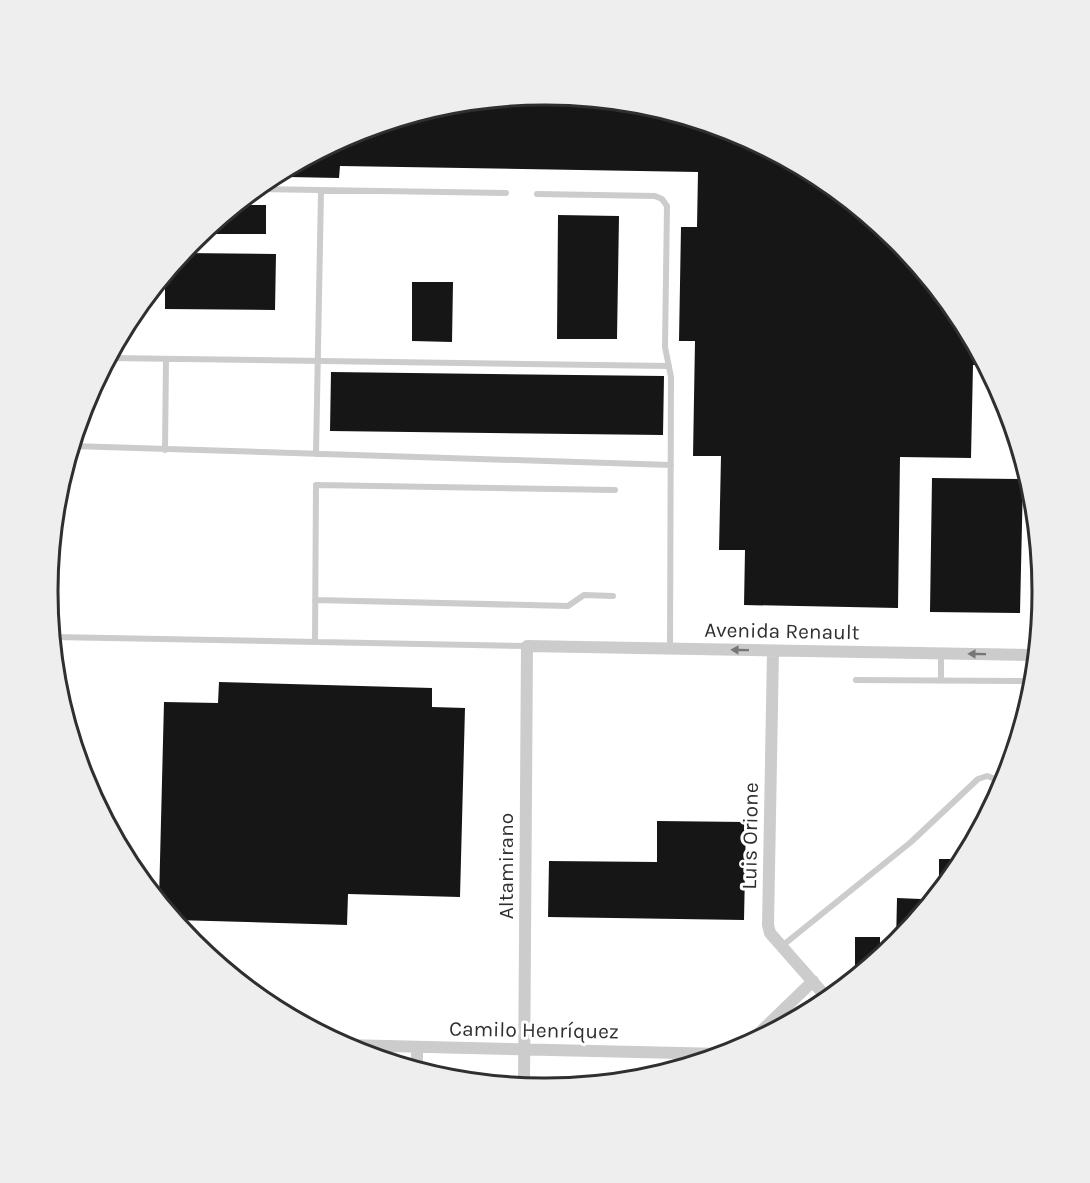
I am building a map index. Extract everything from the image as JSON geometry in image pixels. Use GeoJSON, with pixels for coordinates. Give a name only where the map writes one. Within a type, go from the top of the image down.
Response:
{"type":"FeatureCollection","features":[{"type":"Feature","properties":{"kind":"street","name":"Avenida Renault"},"geometry":{"type":"LineString","coordinates":[[527,646],[1027,655]]}},
{"type":"Feature","properties":{"kind":"street","name":"Altamirano"},"geometry":{"type":"LineString","coordinates":[[525,1077],[527,646]]}},
{"type":"Feature","properties":{"kind":"street","name":"Luis Orione"},"geometry":{"type":"LineString","coordinates":[[773,651],[768,925],[770,933],[822,991]]}},
{"type":"Feature","properties":{"kind":"street"},"geometry":{"type":"LineString","coordinates":[[770,1023],[813,981]]}},
{"type":"Feature","properties":{"kind":"street","name":"Camilo Henríquez"},"geometry":{"type":"LineString","coordinates":[[372,1046],[697,1053]]}},
{"type":"Feature","properties":{"kind":"street"},"geometry":{"type":"LineString","coordinates":[[417,1047],[417,1060]]}},
{"type":"Feature","properties":{"kind":"lane"},"geometry":{"type":"LineString","coordinates":[[272,189],[506,193]]}},
{"type":"Feature","properties":{"kind":"lane"},"geometry":{"type":"LineString","coordinates":[[316,454],[321,191]]}},
{"type":"Feature","properties":{"kind":"lane"},"geometry":{"type":"LineString","coordinates":[[537,194],[655,196],[662,199],[667,206],[665,347],[669,366],[671,465],[670,649]]}},
{"type":"Feature","properties":{"kind":"lane"},"geometry":{"type":"LineString","coordinates":[[119,358],[669,366]]}},
{"type":"Feature","properties":{"kind":"lane"},"geometry":{"type":"LineString","coordinates":[[165,450],[166,359]]}},
{"type":"Feature","properties":{"kind":"lane"},"geometry":{"type":"LineString","coordinates":[[81,446],[671,465]]}},
{"type":"Feature","properties":{"kind":"lane"},"geometry":{"type":"LineString","coordinates":[[315,642],[316,485],[615,490]]}},
{"type":"Feature","properties":{"kind":"lane"},"geometry":{"type":"LineString","coordinates":[[315,600],[568,606],[584,595],[613,596]]}},
{"type":"Feature","properties":{"kind":"lane"},"geometry":{"type":"LineString","coordinates":[[61,637],[527,646]]}},
{"type":"Feature","properties":{"kind":"lane"},"geometry":{"type":"LineString","coordinates":[[941,653],[941,681]]}},
{"type":"Feature","properties":{"kind":"lane"},"geometry":{"type":"LineString","coordinates":[[856,680],[1023,681]]}},
{"type":"Feature","properties":{"kind":"lane"},"geometry":{"type":"LineString","coordinates":[[782,946],[911,842],[978,779],[987,776],[994,779]]}},
{"type":"Feature","properties":{"kind":"building"},"geometry":{"type":"Polygon","coordinates":[[[513,106],[577,106],[640,114],[731,142],[788,170],[841,206],[889,247],[911,271],[950,321],[975,365],[973,365],[971,458],[900,457],[898,608],[744,605],[745,550],[719,550],[721,456],[693,456],[695,341],[679,341],[681,227],[697,227],[698,172],[340,166],[339,178],[291,177],[359,142],[450,114],[513,106]]]}},
{"type":"Feature","properties":{"kind":"building"},"geometry":{"type":"Polygon","coordinates":[[[250,205],[266,205],[266,234],[215,234],[250,205]]]}},
{"type":"Feature","properties":{"kind":"building"},"geometry":{"type":"Polygon","coordinates":[[[558,215],[619,216],[617,339],[557,339],[558,215]]]}},
{"type":"Feature","properties":{"kind":"building"},"geometry":{"type":"Polygon","coordinates":[[[195,253],[276,254],[275,310],[165,309],[165,288],[195,253]]]}},
{"type":"Feature","properties":{"kind":"building"},"geometry":{"type":"Polygon","coordinates":[[[412,282],[453,282],[452,342],[412,341],[412,282]]]}},
{"type":"Feature","properties":{"kind":"building"},"geometry":{"type":"Polygon","coordinates":[[[331,372],[664,376],[663,435],[330,431],[331,372]]]}},
{"type":"Feature","properties":{"kind":"building"},"geometry":{"type":"Polygon","coordinates":[[[932,478],[1018,479],[1023,500],[1020,613],[930,612],[932,478]]]}},
{"type":"Feature","properties":{"kind":"building"},"geometry":{"type":"Polygon","coordinates":[[[219,682],[432,688],[432,707],[465,708],[460,897],[348,894],[347,925],[187,920],[159,888],[164,702],[218,703],[219,682]]]}},
{"type":"Feature","properties":{"kind":"building"},"geometry":{"type":"Polygon","coordinates":[[[657,821],[746,822],[744,920],[548,917],[549,861],[657,862],[657,821]]]}},
{"type":"Feature","properties":{"kind":"building"},"geometry":{"type":"Polygon","coordinates":[[[939,859],[952,859],[950,862],[939,877],[939,859]]]}},
{"type":"Feature","properties":{"kind":"building"},"geometry":{"type":"Polygon","coordinates":[[[897,898],[921,899],[911,912],[896,928],[897,898]]]}},
{"type":"Feature","properties":{"kind":"building"},"geometry":{"type":"Polygon","coordinates":[[[855,937],[880,937],[880,944],[855,966],[855,937]]]}}]}
